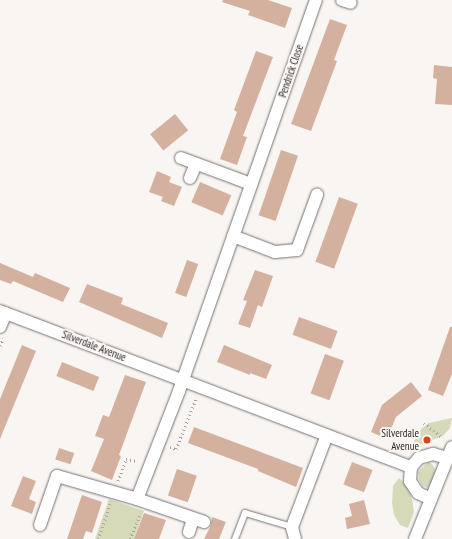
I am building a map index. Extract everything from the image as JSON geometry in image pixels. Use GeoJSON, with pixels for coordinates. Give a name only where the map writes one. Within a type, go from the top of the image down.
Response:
{"type":"FeatureCollection","features":[{"type":"Feature","properties":{"kind":"street","name":"Pendrick Close"},"geometry":{"type":"LineString","coordinates":[[233,236],[316,0]]}},
{"type":"Feature","properties":{"kind":"street"},"geometry":{"type":"LineString","coordinates":[[181,158],[251,184]]}},
{"type":"Feature","properties":{"kind":"street"},"geometry":{"type":"LineString","coordinates":[[190,178],[196,164]]}},
{"type":"Feature","properties":{"kind":"street"},"geometry":{"type":"LineString","coordinates":[[137,499],[183,380],[233,236],[276,252],[300,253],[317,195]]}},
{"type":"Feature","properties":{"kind":"street","name":"Silverdale Avenue"},"geometry":{"type":"LineString","coordinates":[[0,327],[3,312],[411,467]]}},
{"type":"Feature","properties":{"kind":"street"},"geometry":{"type":"LineString","coordinates":[[295,539],[292,527],[327,435]]}},
{"type":"Feature","properties":{"kind":"street"},"geometry":{"type":"LineString","coordinates":[[431,498],[418,492],[410,481],[411,467],[419,458],[449,449]]}},
{"type":"Feature","properties":{"kind":"street"},"geometry":{"type":"LineString","coordinates":[[415,539],[449,449]]}},
{"type":"Feature","properties":{"kind":"street"},"geometry":{"type":"LineString","coordinates":[[40,525],[57,476],[137,499],[199,520],[189,532]]}},
{"type":"Feature","properties":{"kind":"lane"},"geometry":{"type":"LineString","coordinates":[[235,539],[245,513],[292,527]]}},
{"type":"Feature","properties":{"kind":"path"},"geometry":{"type":"LineString","coordinates":[[424,424],[449,449]]}},
{"type":"Feature","properties":{"kind":"path"},"geometry":{"type":"LineString","coordinates":[[116,488],[126,459],[143,463]]}},
{"type":"Feature","properties":{"kind":"path"},"geometry":{"type":"LineString","coordinates":[[130,539],[140,512],[137,499]]}},
{"type":"Feature","properties":{"kind":"path"},"geometry":{"type":"LineString","coordinates":[[98,539],[110,503]]}},
{"type":"Feature","properties":{"kind":"green space"},"geometry":{"type":"Polygon","coordinates":[[[452,418],[450,428],[443,436],[416,446],[414,441],[421,429],[429,423],[452,418]]]}},
{"type":"Feature","properties":{"kind":"green space"},"geometry":{"type":"Polygon","coordinates":[[[428,462],[432,464],[435,469],[435,477],[428,488],[423,486],[419,480],[418,472],[428,462]]]}},
{"type":"Feature","properties":{"kind":"green space"},"geometry":{"type":"Polygon","coordinates":[[[399,478],[407,485],[412,499],[414,512],[408,528],[400,525],[394,515],[392,503],[393,486],[399,478]]]}},
{"type":"Feature","properties":{"kind":"green space"},"geometry":{"type":"Polygon","coordinates":[[[109,499],[144,511],[134,539],[95,539],[109,499]]]}},
{"type":"Feature","properties":{"kind":"building"},"geometry":{"type":"Polygon","coordinates":[[[223,0],[268,0],[292,8],[285,28],[248,15],[250,11],[222,2],[223,0]]]}},
{"type":"Feature","properties":{"kind":"building"},"geometry":{"type":"Polygon","coordinates":[[[330,19],[347,25],[334,60],[337,61],[311,131],[291,124],[330,19]]]}},
{"type":"Feature","properties":{"kind":"building"},"geometry":{"type":"Polygon","coordinates":[[[256,51],[273,57],[243,136],[247,137],[237,165],[220,159],[237,112],[234,110],[256,51]]]}},
{"type":"Feature","properties":{"kind":"building"},"geometry":{"type":"Polygon","coordinates":[[[434,65],[452,67],[452,105],[435,104],[437,79],[433,78],[434,65]]]}},
{"type":"Feature","properties":{"kind":"building"},"geometry":{"type":"Polygon","coordinates":[[[175,114],[188,130],[163,150],[150,134],[175,114]]]}},
{"type":"Feature","properties":{"kind":"building"},"geometry":{"type":"Polygon","coordinates":[[[281,150],[298,156],[276,221],[259,215],[281,150]]]}},
{"type":"Feature","properties":{"kind":"building"},"geometry":{"type":"Polygon","coordinates":[[[157,171],[171,177],[169,182],[182,187],[174,206],[161,201],[163,197],[149,192],[157,171]]]}},
{"type":"Feature","properties":{"kind":"building"},"geometry":{"type":"Polygon","coordinates":[[[200,182],[231,195],[223,216],[191,202],[200,182]]]}},
{"type":"Feature","properties":{"kind":"building"},"geometry":{"type":"Polygon","coordinates":[[[339,197],[358,204],[334,269],[315,262],[339,197]]]}},
{"type":"Feature","properties":{"kind":"building"},"geometry":{"type":"Polygon","coordinates":[[[187,260],[198,264],[186,297],[175,293],[187,260]]]}},
{"type":"Feature","properties":{"kind":"building"},"geometry":{"type":"Polygon","coordinates":[[[0,263],[33,277],[35,273],[70,288],[63,302],[13,281],[11,284],[0,280],[0,263]]]}},
{"type":"Feature","properties":{"kind":"building"},"geometry":{"type":"Polygon","coordinates":[[[255,270],[273,276],[262,307],[258,305],[250,328],[238,324],[247,301],[243,300],[255,270]]]}},
{"type":"Feature","properties":{"kind":"building"},"geometry":{"type":"Polygon","coordinates":[[[87,284],[123,298],[121,304],[168,323],[162,338],[79,302],[87,284]]]}},
{"type":"Feature","properties":{"kind":"building"},"geometry":{"type":"Polygon","coordinates":[[[299,317],[338,331],[331,349],[293,335],[299,317]]]}},
{"type":"Feature","properties":{"kind":"building"},"geometry":{"type":"Polygon","coordinates":[[[450,327],[452,327],[452,374],[443,396],[428,390],[450,327]]]}},
{"type":"Feature","properties":{"kind":"building"},"geometry":{"type":"Polygon","coordinates":[[[22,345],[36,351],[0,439],[0,399],[22,345]]]}},
{"type":"Feature","properties":{"kind":"building"},"geometry":{"type":"Polygon","coordinates":[[[224,345],[272,365],[266,379],[250,373],[250,375],[217,362],[224,345]]]}},
{"type":"Feature","properties":{"kind":"building"},"geometry":{"type":"Polygon","coordinates":[[[325,354],[344,361],[329,400],[311,393],[325,354]]]}},
{"type":"Feature","properties":{"kind":"building"},"geometry":{"type":"Polygon","coordinates":[[[62,362],[99,377],[93,391],[56,376],[62,362]]]}},
{"type":"Feature","properties":{"kind":"building"},"geometry":{"type":"Polygon","coordinates":[[[125,375],[146,382],[119,455],[121,456],[112,480],[91,471],[104,439],[95,436],[103,415],[109,417],[125,375]]]}},
{"type":"Feature","properties":{"kind":"building"},"geometry":{"type":"Polygon","coordinates":[[[411,382],[422,396],[396,417],[387,439],[371,432],[382,405],[411,382]]]}},
{"type":"Feature","properties":{"kind":"building"},"geometry":{"type":"Polygon","coordinates":[[[194,427],[303,468],[296,487],[258,471],[258,469],[188,443],[194,427]]]}},
{"type":"Feature","properties":{"kind":"building"},"geometry":{"type":"Polygon","coordinates":[[[59,448],[74,453],[71,464],[55,459],[59,448]]]}},
{"type":"Feature","properties":{"kind":"building"},"geometry":{"type":"Polygon","coordinates":[[[352,462],[373,470],[364,492],[343,484],[352,462]]]}},
{"type":"Feature","properties":{"kind":"building"},"geometry":{"type":"Polygon","coordinates":[[[177,469],[197,476],[188,502],[168,495],[177,469]]]}},
{"type":"Feature","properties":{"kind":"building"},"geometry":{"type":"Polygon","coordinates":[[[23,476],[36,481],[29,499],[36,502],[32,514],[11,506],[23,476]]]}},
{"type":"Feature","properties":{"kind":"building"},"geometry":{"type":"Polygon","coordinates":[[[82,495],[102,502],[92,533],[86,531],[83,539],[67,539],[82,495]]]}},
{"type":"Feature","properties":{"kind":"building"},"geometry":{"type":"Polygon","coordinates":[[[364,500],[370,524],[347,529],[345,518],[352,516],[349,504],[364,500]]]}},
{"type":"Feature","properties":{"kind":"building"},"geometry":{"type":"Polygon","coordinates":[[[144,513],[166,520],[159,539],[134,539],[144,513]]]}},
{"type":"Feature","properties":{"kind":"building"},"geometry":{"type":"Polygon","coordinates":[[[212,517],[226,522],[219,539],[204,539],[211,525],[212,517]]]}},
{"type":"Feature","properties":{"kind":"place","name":"Silverdale Avenue"},"geometry":{"type":"Point","coordinates":[427,440]}}]}
